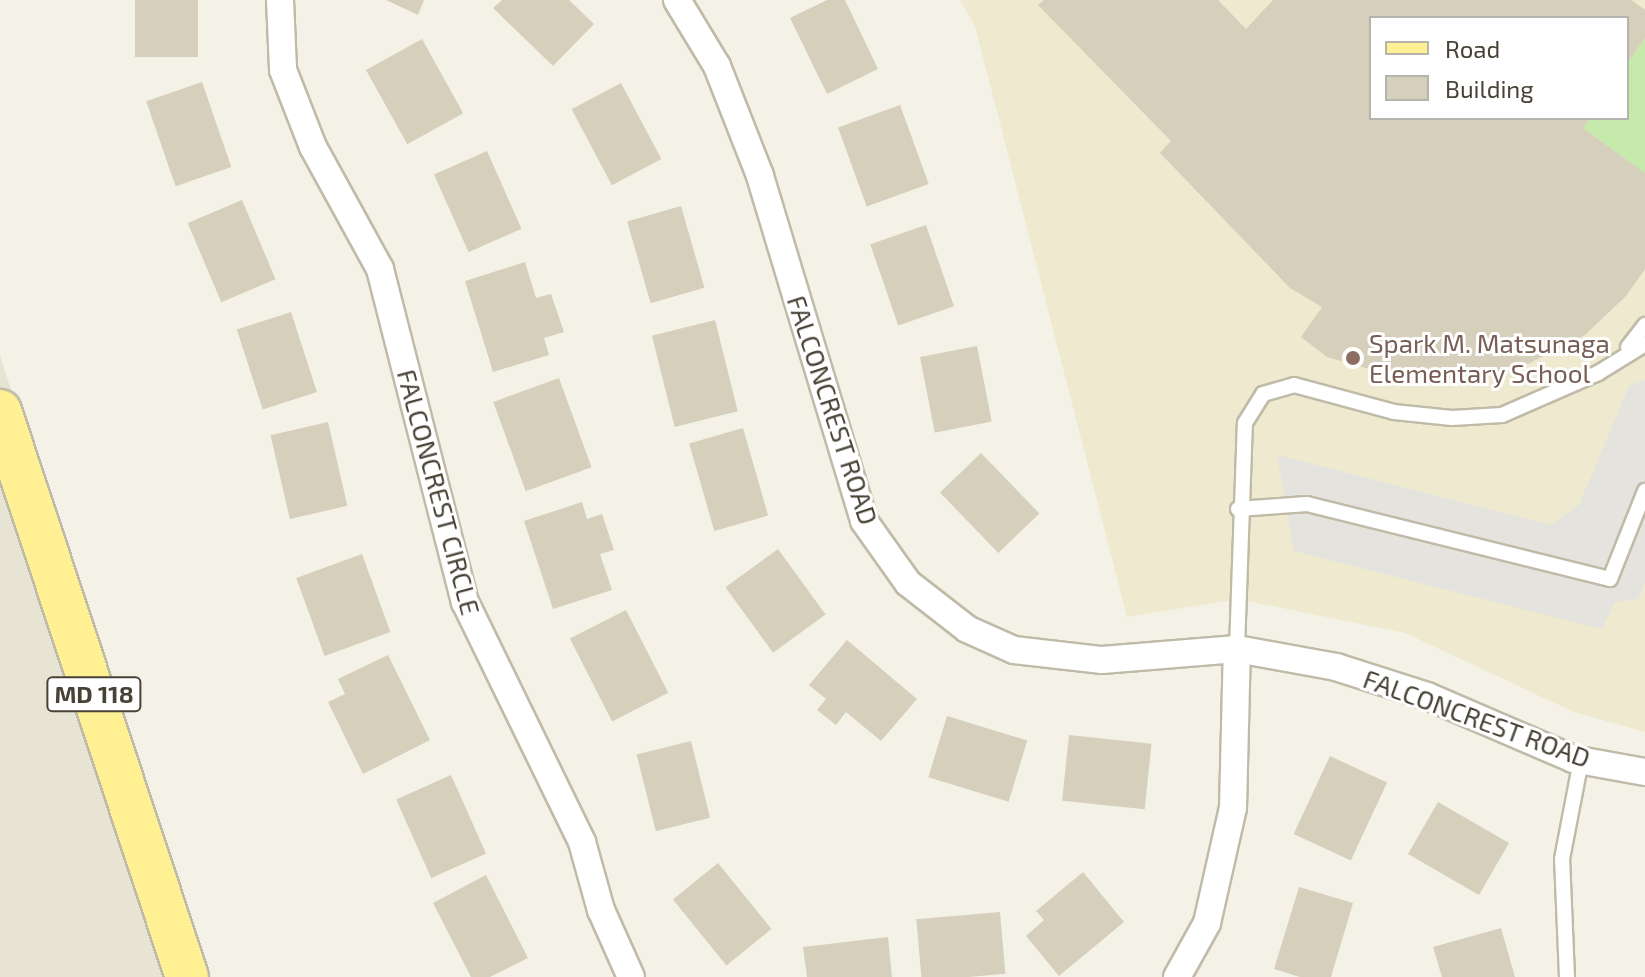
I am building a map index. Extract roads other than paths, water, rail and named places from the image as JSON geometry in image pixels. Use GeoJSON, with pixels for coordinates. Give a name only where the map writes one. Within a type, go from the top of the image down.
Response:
{"type":"FeatureCollection","features":[{"type":"Feature","properties":{"kind":"main road","name":"MD 118"},"geometry":{"type":"LineString","coordinates":[[0,411],[187,977]]}},
{"type":"Feature","properties":{"kind":"street","name":"FALCONCREST CIRCLE"},"geometry":{"type":"LineString","coordinates":[[280,0],[283,70],[313,147],[380,269],[465,602],[582,842],[601,910],[631,977]]}},
{"type":"Feature","properties":{"kind":"street","name":"FALCONCREST ROAD"},"geometry":{"type":"LineString","coordinates":[[677,0],[717,66],[760,176],[864,521],[908,583],[967,629],[1014,650],[1102,660],[1237,649],[1336,667],[1396,687],[1581,760],[1645,772]]}},
{"type":"Feature","properties":{"kind":"street"},"geometry":{"type":"LineString","coordinates":[[1177,977],[1207,923],[1233,808],[1237,649]]}},
{"type":"Feature","properties":{"kind":"lane"},"geometry":{"type":"LineString","coordinates":[[1620,358],[1645,325]]}},
{"type":"Feature","properties":{"kind":"lane"},"geometry":{"type":"LineString","coordinates":[[1237,649],[1238,509],[1245,423],[1263,394],[1294,385],[1394,412],[1452,418],[1502,415],[1598,373],[1645,344]]}},
{"type":"Feature","properties":{"kind":"lane"},"geometry":{"type":"LineString","coordinates":[[1238,509],[1307,504],[1610,579],[1645,491]]}},
{"type":"Feature","properties":{"kind":"lane"},"geometry":{"type":"LineString","coordinates":[[1567,977],[1562,859],[1581,760]]}},
{"type":"Feature","properties":{"kind":"place","name":"Spark M. Matsunaga Elementary School"},"geometry":{"type":"Point","coordinates":[1353,358]}}]}
